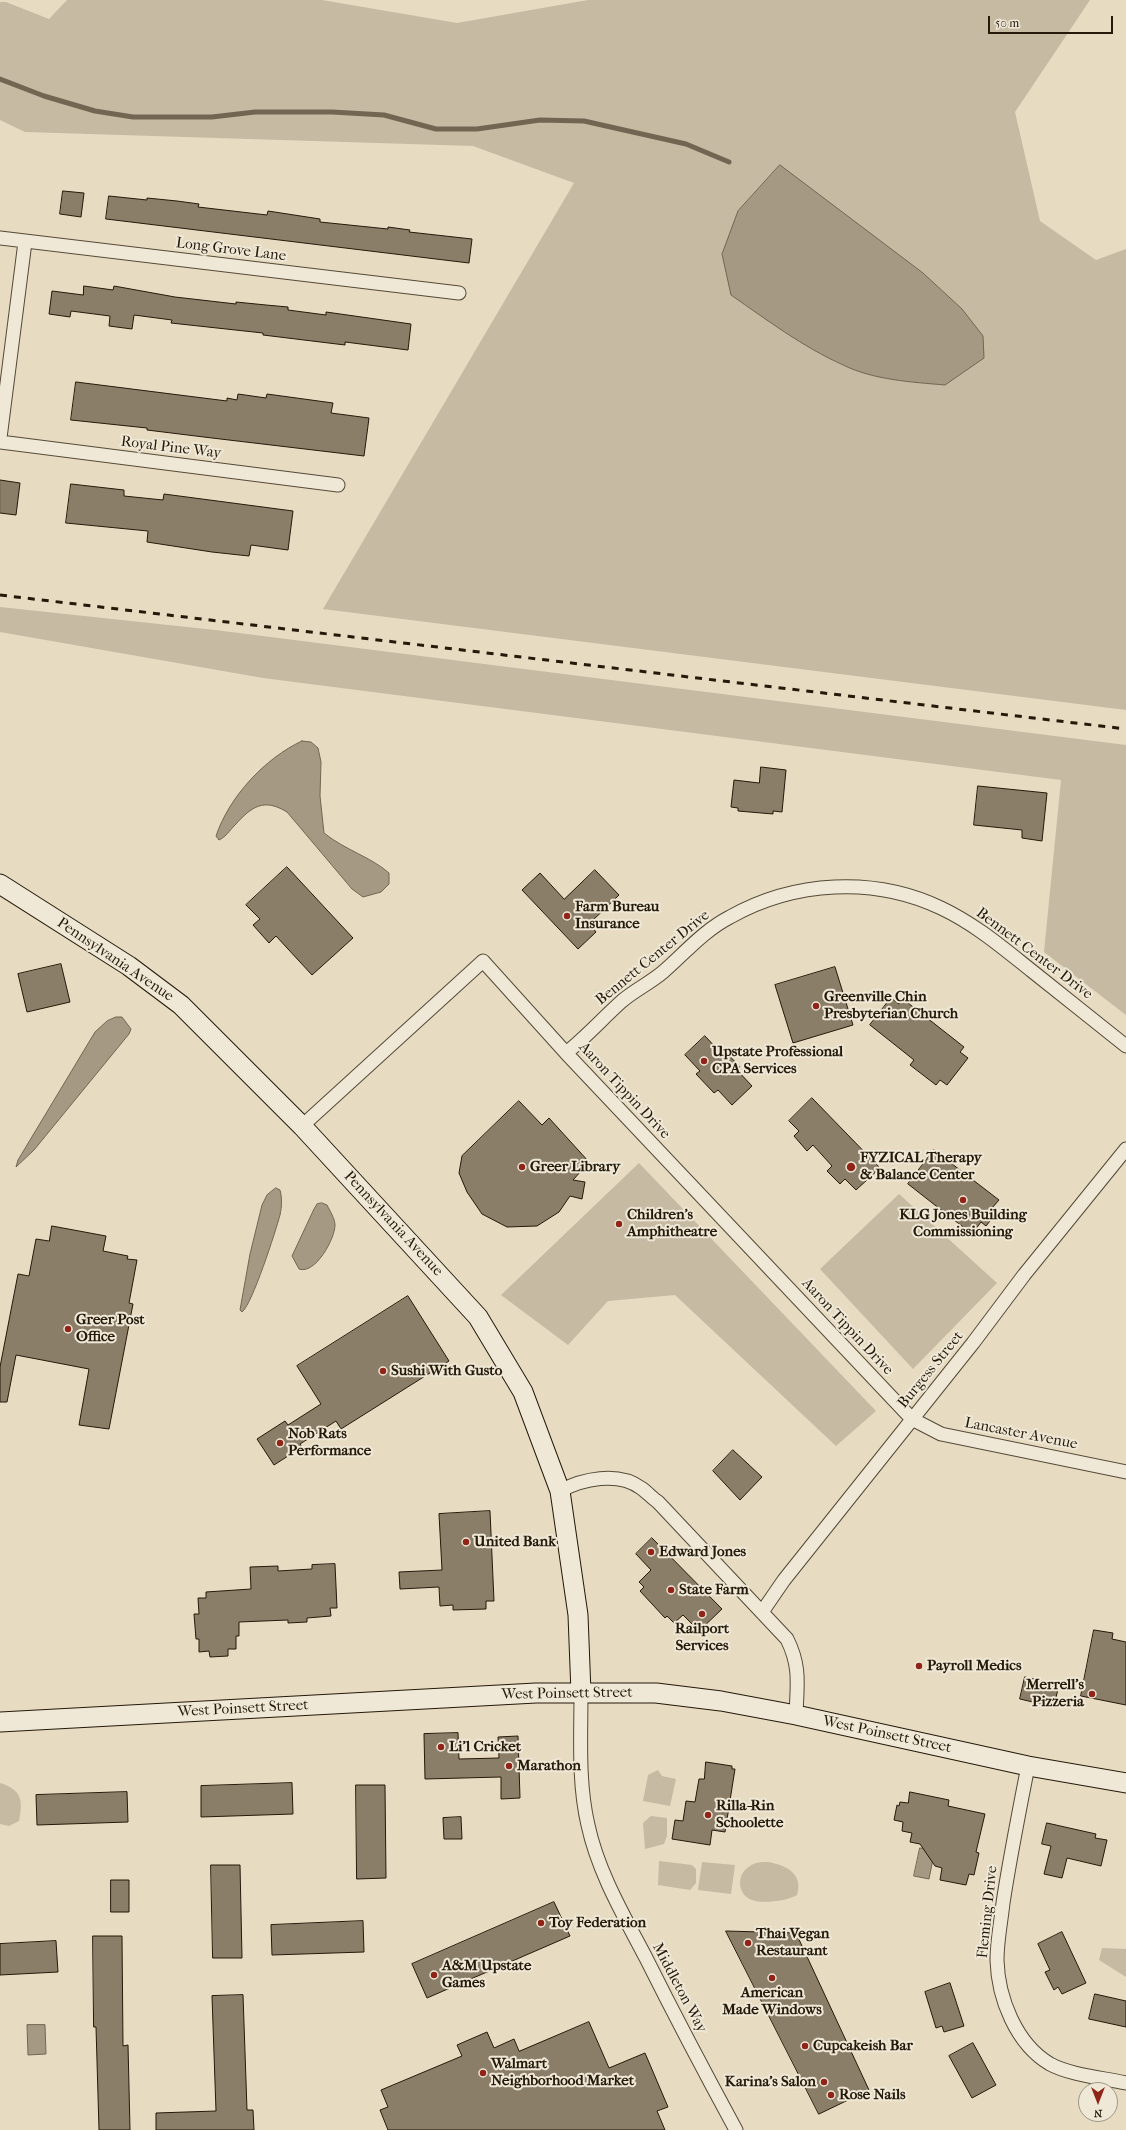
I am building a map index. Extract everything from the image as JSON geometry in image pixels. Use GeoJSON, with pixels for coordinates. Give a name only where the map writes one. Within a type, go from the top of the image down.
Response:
{"type":"FeatureCollection","features":[{"type":"Feature","properties":{"kind":"main road","name":"Pennsylvania Avenue"},"geometry":{"type":"LineString","coordinates":[[0,884],[129,966],[181,1005],[302,1126],[478,1317],[523,1392],[560,1491],[578,1615],[581,1692]]}},
{"type":"Feature","properties":{"kind":"main road","name":"West Poinsett Street"},"geometry":{"type":"LineString","coordinates":[[0,1722],[536,1693],[656,1692],[721,1701],[796,1715],[1028,1766],[1126,1783]]}},
{"type":"Feature","properties":{"kind":"street","name":"Long Grove Lane"},"geometry":{"type":"LineString","coordinates":[[0,238],[459,293]]}},
{"type":"Feature","properties":{"kind":"street"},"geometry":{"type":"LineString","coordinates":[[0,438],[25,242]]}},
{"type":"Feature","properties":{"kind":"street","name":"Royal Pine Way"},"geometry":{"type":"LineString","coordinates":[[0,442],[338,485]]}},
{"type":"Feature","properties":{"kind":"street","name":"Bennett Center Drive"},"geometry":{"type":"LineString","coordinates":[[566,1053],[623,1000],[664,971],[702,935],[729,917],[774,897],[806,889],[857,886],[884,890],[913,897],[947,911],[993,940],[1126,1046]]}},
{"type":"Feature","properties":{"kind":"street","name":"Aaron Tippin Drive"},"geometry":{"type":"LineString","coordinates":[[302,1126],[483,961],[566,1053],[912,1419]]}},
{"type":"Feature","properties":{"kind":"street","name":"Burgess Street"},"geometry":{"type":"LineString","coordinates":[[762,1612],[784,1580],[973,1343],[1024,1275],[1126,1150]]}},
{"type":"Feature","properties":{"kind":"street","name":"Lancaster Avenue"},"geometry":{"type":"LineString","coordinates":[[912,1419],[941,1434],[1126,1472]]}},
{"type":"Feature","properties":{"kind":"street"},"geometry":{"type":"LineString","coordinates":[[560,1491],[574,1484],[610,1479],[628,1482],[640,1487],[658,1502],[787,1639],[795,1655],[798,1671],[796,1715]]}},
{"type":"Feature","properties":{"kind":"street","name":"Middleton Way"},"geometry":{"type":"LineString","coordinates":[[581,1692],[584,1806],[587,1824],[603,1872],[630,1929],[736,2130]]}},
{"type":"Feature","properties":{"kind":"street","name":"Fleming Drive"},"geometry":{"type":"LineString","coordinates":[[1028,1766],[1009,1864],[998,1940],[997,1961],[1000,1984],[1005,2004],[1021,2036],[1033,2052],[1051,2064],[1068,2070],[1126,2083]]}},
{"type":"Feature","properties":{"kind":"shaded area"},"geometry":{"type":"Polygon","coordinates":[[[67,0],[322,0],[457,23],[588,0],[1090,0],[1015,112],[1040,221],[1096,260],[1126,249],[1126,710],[323,609],[574,183],[473,146],[25,132],[0,120],[0,2],[6,2],[49,19],[67,0]],[[911,265],[731,295],[790,335],[844,366],[890,379],[923,273],[911,265]]]}},
{"type":"Feature","properties":{"kind":"shaded area"},"geometry":{"type":"Polygon","coordinates":[[[780,165],[923,273],[962,309],[983,336],[984,358],[945,385],[893,380],[867,374],[843,365],[814,350],[786,333],[731,295],[722,254],[738,211],[780,165]]]}},
{"type":"Feature","properties":{"kind":"shaded area"},"geometry":{"type":"Polygon","coordinates":[[[0,607],[215,630],[1126,745],[1126,1015],[1044,952],[1061,780],[263,678],[0,632],[0,607]]]}},
{"type":"Feature","properties":{"kind":"shaded area"},"geometry":{"type":"Polygon","coordinates":[[[302,741],[311,742],[318,748],[321,762],[320,796],[324,833],[340,844],[374,862],[389,873],[389,884],[381,892],[363,897],[352,889],[287,812],[272,805],[259,806],[253,809],[241,818],[222,838],[219,840],[216,836],[230,807],[250,780],[262,768],[288,748],[302,741]]]}},
{"type":"Feature","properties":{"kind":"shaded area"},"geometry":{"type":"Polygon","coordinates":[[[116,1017],[122,1017],[131,1029],[129,1034],[34,1150],[16,1167],[18,1160],[95,1032],[107,1021],[116,1017]]]}},
{"type":"Feature","properties":{"kind":"shaded area"},"geometry":{"type":"Polygon","coordinates":[[[639,1163],[876,1411],[836,1446],[675,1295],[608,1301],[568,1345],[501,1295],[639,1163]]]}},
{"type":"Feature","properties":{"kind":"shaded area"},"geometry":{"type":"Polygon","coordinates":[[[276,1188],[280,1190],[281,1196],[280,1215],[252,1296],[242,1312],[240,1310],[250,1254],[262,1205],[267,1195],[276,1188]]]}},
{"type":"Feature","properties":{"kind":"shaded area"},"geometry":{"type":"Polygon","coordinates":[[[899,1194],[997,1283],[913,1369],[820,1269],[899,1194]]]}},
{"type":"Feature","properties":{"kind":"shaded area"},"geometry":{"type":"Polygon","coordinates":[[[322,1203],[327,1205],[334,1220],[335,1225],[332,1239],[323,1254],[311,1267],[299,1269],[292,1256],[314,1209],[317,1204],[322,1203]]]}},
{"type":"Feature","properties":{"kind":"shaded area"},"geometry":{"type":"Polygon","coordinates":[[[658,1770],[662,1776],[676,1779],[670,1806],[643,1801],[648,1775],[658,1770]]]}},
{"type":"Feature","properties":{"kind":"shaded area"},"geometry":{"type":"Polygon","coordinates":[[[0,1783],[13,1789],[17,1793],[21,1802],[19,1821],[9,1826],[0,1824],[0,1783]]]}},
{"type":"Feature","properties":{"kind":"shaded area"},"geometry":{"type":"Polygon","coordinates":[[[651,1816],[667,1818],[667,1836],[664,1844],[645,1849],[643,1823],[651,1816]]]}},
{"type":"Feature","properties":{"kind":"shaded area"},"geometry":{"type":"Polygon","coordinates":[[[920,1848],[927,1849],[933,1859],[929,1879],[914,1876],[920,1848]]]}},
{"type":"Feature","properties":{"kind":"shaded area"},"geometry":{"type":"Polygon","coordinates":[[[659,1861],[692,1865],[696,1869],[696,1883],[690,1890],[658,1885],[659,1861]]]}},
{"type":"Feature","properties":{"kind":"shaded area"},"geometry":{"type":"Polygon","coordinates":[[[702,1862],[735,1865],[731,1894],[698,1890],[702,1862]]]}},
{"type":"Feature","properties":{"kind":"shaded area"},"geometry":{"type":"Polygon","coordinates":[[[768,1862],[781,1865],[792,1871],[798,1881],[797,1895],[781,1900],[762,1902],[752,1900],[743,1893],[740,1883],[746,1869],[754,1864],[768,1862]]]}},
{"type":"Feature","properties":{"kind":"shaded area"},"geometry":{"type":"Polygon","coordinates":[[[1102,1948],[1126,1949],[1126,1977],[1099,1960],[1102,1948]]]}},
{"type":"Feature","properties":{"kind":"shaded area"},"geometry":{"type":"Polygon","coordinates":[[[27,2025],[45,2025],[46,2054],[28,2055],[27,2025]]]}},
{"type":"Feature","properties":{"kind":"building"},"geometry":{"type":"Polygon","coordinates":[[[63,191],[84,193],[81,217],[60,214],[63,191]]]}},
{"type":"Feature","properties":{"kind":"building"},"geometry":{"type":"Polygon","coordinates":[[[109,196],[147,200],[147,198],[177,201],[199,204],[198,207],[267,215],[268,211],[320,219],[320,222],[388,229],[388,227],[410,230],[409,232],[472,239],[469,263],[106,219],[109,196]]]}},
{"type":"Feature","properties":{"kind":"building"},"geometry":{"type":"Polygon","coordinates":[[[84,286],[113,290],[114,286],[175,297],[236,304],[236,302],[288,307],[288,310],[326,315],[326,312],[411,324],[408,350],[345,342],[345,345],[263,335],[263,333],[171,323],[172,320],[134,315],[132,329],[109,326],[110,316],[71,311],[70,317],[49,314],[52,291],[83,295],[84,286]]]}},
{"type":"Feature","properties":{"kind":"building"},"geometry":{"type":"Polygon","coordinates":[[[76,382],[227,401],[227,398],[237,400],[238,394],[266,398],[267,394],[333,403],[331,413],[369,418],[364,456],[147,430],[147,428],[71,420],[76,382]]]}},
{"type":"Feature","properties":{"kind":"building"},"geometry":{"type":"Polygon","coordinates":[[[0,480],[20,483],[16,515],[0,513],[0,480]]]}},
{"type":"Feature","properties":{"kind":"building"},"geometry":{"type":"Polygon","coordinates":[[[71,484],[124,490],[124,496],[163,500],[164,494],[293,511],[288,550],[251,545],[249,556],[212,552],[147,542],[148,531],[66,523],[71,484]]]}},
{"type":"Feature","properties":{"kind":"building"},"geometry":{"type":"Polygon","coordinates":[[[761,767],[786,770],[782,812],[773,811],[773,814],[738,811],[738,808],[731,807],[734,780],[759,783],[761,767]]]}},
{"type":"Feature","properties":{"kind":"building"},"geometry":{"type":"Polygon","coordinates":[[[978,786],[1047,793],[1042,841],[1022,838],[1022,830],[974,825],[978,786]]]}},
{"type":"Feature","properties":{"kind":"building"},"geometry":{"type":"Polygon","coordinates":[[[287,867],[353,938],[312,975],[276,936],[269,943],[253,925],[260,919],[246,905],[287,867]]]}},
{"type":"Feature","properties":{"kind":"building"},"geometry":{"type":"Polygon","coordinates":[[[595,870],[619,895],[589,924],[596,932],[578,949],[522,890],[540,873],[564,899],[595,870]]]}},
{"type":"Feature","properties":{"kind":"building"},"geometry":{"type":"Polygon","coordinates":[[[61,964],[70,1002],[27,1012],[18,974],[61,964]]]}},
{"type":"Feature","properties":{"kind":"building"},"geometry":{"type":"Polygon","coordinates":[[[835,967],[853,1025],[793,1043],[775,985],[835,967]]]}},
{"type":"Feature","properties":{"kind":"building"},"geometry":{"type":"Polygon","coordinates":[[[891,998],[899,1004],[903,999],[964,1047],[960,1052],[968,1058],[947,1085],[940,1080],[936,1085],[910,1065],[914,1060],[870,1025],[891,998]]]}},
{"type":"Feature","properties":{"kind":"building"},"geometry":{"type":"Polygon","coordinates":[[[705,1036],[720,1052],[723,1049],[740,1067],[737,1070],[752,1086],[732,1105],[718,1090],[714,1093],[696,1074],[700,1071],[685,1055],[705,1036]]]}},
{"type":"Feature","properties":{"kind":"building"},"geometry":{"type":"Polygon","coordinates":[[[812,1098],[880,1168],[856,1190],[845,1179],[840,1184],[827,1171],[832,1166],[813,1145],[807,1151],[794,1136],[799,1131],[789,1121],[812,1098]]]}},
{"type":"Feature","properties":{"kind":"building","name":"Greer Library"},"geometry":{"type":"Polygon","coordinates":[[[519,1101],[542,1125],[549,1118],[589,1162],[573,1180],[585,1182],[582,1199],[570,1196],[559,1212],[537,1226],[507,1227],[482,1214],[467,1192],[459,1173],[462,1156],[519,1101]]]}},
{"type":"Feature","properties":{"kind":"building"},"geometry":{"type":"Polygon","coordinates":[[[934,1150],[999,1200],[992,1208],[997,1212],[986,1226],[981,1222],[972,1234],[908,1184],[934,1150]]]}},
{"type":"Feature","properties":{"kind":"building","name":"Greer Post Office"},"geometry":{"type":"Polygon","coordinates":[[[52,1226],[106,1236],[103,1251],[128,1256],[127,1259],[137,1260],[129,1303],[133,1304],[109,1429],[79,1425],[89,1369],[16,1355],[7,1402],[0,1402],[0,1367],[18,1274],[29,1276],[36,1239],[49,1241],[52,1226]]]}},
{"type":"Feature","properties":{"kind":"building"},"geometry":{"type":"Polygon","coordinates":[[[408,1296],[449,1361],[341,1429],[336,1421],[300,1444],[302,1447],[274,1465],[257,1439],[285,1421],[288,1425],[321,1404],[297,1366],[408,1296]]]}},
{"type":"Feature","properties":{"kind":"building"},"geometry":{"type":"Polygon","coordinates":[[[733,1450],[762,1477],[740,1500],[713,1471],[733,1450]]]}},
{"type":"Feature","properties":{"kind":"building","name":"United Bank"},"geometry":{"type":"Polygon","coordinates":[[[490,1511],[494,1601],[486,1601],[486,1609],[453,1610],[453,1605],[440,1606],[439,1587],[400,1589],[399,1572],[442,1570],[439,1514],[490,1511]]]}},
{"type":"Feature","properties":{"kind":"building"},"geometry":{"type":"Polygon","coordinates":[[[652,1538],[722,1609],[699,1631],[683,1615],[674,1623],[667,1616],[665,1618],[640,1591],[644,1587],[639,1582],[651,1570],[636,1554],[652,1538]]]}},
{"type":"Feature","properties":{"kind":"building"},"geometry":{"type":"Polygon","coordinates":[[[335,1564],[337,1608],[330,1608],[331,1616],[307,1618],[307,1622],[288,1623],[288,1620],[239,1622],[239,1636],[236,1636],[236,1649],[228,1649],[228,1656],[210,1657],[209,1651],[199,1652],[199,1639],[196,1639],[194,1614],[199,1614],[198,1598],[206,1598],[206,1592],[251,1589],[250,1567],[278,1566],[278,1571],[312,1569],[312,1565],[335,1564]]]}},
{"type":"Feature","properties":{"kind":"building"},"geometry":{"type":"Polygon","coordinates":[[[1094,1630],[1113,1633],[1112,1639],[1126,1642],[1126,1705],[1081,1696],[1094,1630]]]}},
{"type":"Feature","properties":{"kind":"building"},"geometry":{"type":"Polygon","coordinates":[[[1025,1677],[1059,1684],[1054,1707],[1020,1699],[1025,1677]]]}},
{"type":"Feature","properties":{"kind":"building"},"geometry":{"type":"Polygon","coordinates":[[[458,1733],[459,1759],[499,1758],[498,1737],[518,1736],[520,1798],[501,1799],[501,1777],[425,1779],[424,1734],[458,1733]]]}},
{"type":"Feature","properties":{"kind":"building"},"geometry":{"type":"Polygon","coordinates":[[[706,1762],[732,1766],[732,1769],[735,1769],[725,1832],[712,1830],[710,1845],[672,1839],[675,1820],[683,1821],[686,1801],[695,1802],[699,1779],[704,1779],[706,1762]]]}},
{"type":"Feature","properties":{"kind":"building"},"geometry":{"type":"Polygon","coordinates":[[[292,1783],[293,1814],[201,1817],[201,1786],[292,1783]]]}},
{"type":"Feature","properties":{"kind":"building"},"geometry":{"type":"Polygon","coordinates":[[[356,1785],[385,1785],[386,1878],[357,1879],[356,1785]]]}},
{"type":"Feature","properties":{"kind":"building"},"geometry":{"type":"Polygon","coordinates":[[[127,1792],[128,1822],[37,1825],[36,1795],[127,1792]]]}},
{"type":"Feature","properties":{"kind":"building"},"geometry":{"type":"Polygon","coordinates":[[[910,1792],[949,1800],[948,1806],[985,1814],[976,1852],[979,1853],[974,1875],[969,1874],[966,1885],[940,1880],[942,1868],[935,1866],[920,1844],[910,1842],[912,1833],[902,1831],[903,1822],[894,1820],[897,1805],[899,1806],[900,1802],[908,1803],[910,1792]]]}},
{"type":"Feature","properties":{"kind":"building"},"geometry":{"type":"Polygon","coordinates":[[[461,1817],[462,1839],[444,1839],[443,1818],[461,1817]]]}},
{"type":"Feature","properties":{"kind":"building"},"geometry":{"type":"Polygon","coordinates":[[[1047,1823],[1096,1834],[1095,1838],[1107,1840],[1101,1866],[1067,1858],[1062,1878],[1044,1874],[1051,1846],[1042,1844],[1047,1823]]]}},
{"type":"Feature","properties":{"kind":"building"},"geometry":{"type":"Polygon","coordinates":[[[211,1865],[240,1865],[242,1958],[213,1958],[211,1865]]]}},
{"type":"Feature","properties":{"kind":"building"},"geometry":{"type":"Polygon","coordinates":[[[111,1880],[129,1880],[129,1912],[111,1912],[111,1880]]]}},
{"type":"Feature","properties":{"kind":"building"},"geometry":{"type":"Polygon","coordinates":[[[554,1902],[570,1936],[427,1998],[412,1964],[554,1902]]]}},
{"type":"Feature","properties":{"kind":"building"},"geometry":{"type":"Polygon","coordinates":[[[363,1921],[364,1952],[272,1955],[271,1925],[363,1921]]]}},
{"type":"Feature","properties":{"kind":"building"},"geometry":{"type":"Polygon","coordinates":[[[726,1931],[796,1933],[869,2090],[819,2114],[726,1931]]]}},
{"type":"Feature","properties":{"kind":"building"},"geometry":{"type":"Polygon","coordinates":[[[1062,1932],[1086,1983],[1062,1994],[1058,1987],[1054,1990],[1045,1972],[1050,1970],[1038,1944],[1062,1932]]]}},
{"type":"Feature","properties":{"kind":"building"},"geometry":{"type":"Polygon","coordinates":[[[93,1936],[122,1936],[123,2046],[128,2045],[130,2130],[99,2130],[96,2027],[94,2027],[93,1936]]]}},
{"type":"Feature","properties":{"kind":"building"},"geometry":{"type":"Polygon","coordinates":[[[56,1941],[58,1972],[0,1975],[0,1944],[56,1941]]]}},
{"type":"Feature","properties":{"kind":"building"},"geometry":{"type":"Polygon","coordinates":[[[950,1983],[964,2026],[944,2032],[942,2026],[936,2028],[925,1992],[950,1983]]]}},
{"type":"Feature","properties":{"kind":"building"},"geometry":{"type":"Polygon","coordinates":[[[1095,1994],[1126,2001],[1126,2027],[1089,2019],[1095,1994]]]}},
{"type":"Feature","properties":{"kind":"building"},"geometry":{"type":"Polygon","coordinates":[[[243,1995],[247,2110],[253,2110],[254,2130],[156,2130],[156,2113],[216,2111],[212,1996],[243,1995]]]}},
{"type":"Feature","properties":{"kind":"building"},"geometry":{"type":"Polygon","coordinates":[[[589,2022],[609,2068],[645,2053],[668,2107],[657,2111],[665,2130],[388,2130],[380,2110],[388,2107],[381,2090],[462,2056],[457,2045],[487,2032],[494,2048],[514,2039],[519,2051],[589,2022]]]}},
{"type":"Feature","properties":{"kind":"building"},"geometry":{"type":"Polygon","coordinates":[[[973,2043],[996,2085],[972,2098],[949,2056],[973,2043]]]}},
{"type":"Feature","properties":{"kind":"waterway"},"geometry":{"type":"LineString","coordinates":[[0,79],[44,96],[95,111],[133,117],[212,117],[255,112],[332,112],[384,115],[436,129],[477,129],[540,120],[584,121],[686,144],[729,162]]}},
{"type":"Feature","properties":{"kind":"railway"},"geometry":{"type":"LineString","coordinates":[[0,595],[1126,729]]}},
{"type":"Feature","properties":{"kind":"place","name":"Farm Bureau Insurance"},"geometry":{"type":"Point","coordinates":[567,916]}},
{"type":"Feature","properties":{"kind":"place","name":"Greenville Chin Presbyterian Church"},"geometry":{"type":"Point","coordinates":[816,1006]}},
{"type":"Feature","properties":{"kind":"place","name":"Upstate Professional CPA Services"},"geometry":{"type":"Point","coordinates":[704,1061]}},
{"type":"Feature","properties":{"kind":"place","name":"Greer Library"},"geometry":{"type":"Point","coordinates":[522,1167]}},
{"type":"Feature","properties":{"kind":"place","name":"FYZICAL Therapy & Balance Center"},"geometry":{"type":"Point","coordinates":[851,1167]}},
{"type":"Feature","properties":{"kind":"place","name":"KLG Jones Building Commissioning"},"geometry":{"type":"Point","coordinates":[963,1200]}},
{"type":"Feature","properties":{"kind":"place","name":"Children's Amphitheatre"},"geometry":{"type":"Point","coordinates":[619,1224]}},
{"type":"Feature","properties":{"kind":"place","name":"Greer Post Office"},"geometry":{"type":"Point","coordinates":[68,1329]}},
{"type":"Feature","properties":{"kind":"place","name":"Sushi With Gusto"},"geometry":{"type":"Point","coordinates":[383,1371]}},
{"type":"Feature","properties":{"kind":"place","name":"Nob Rats Performance"},"geometry":{"type":"Point","coordinates":[280,1443]}},
{"type":"Feature","properties":{"kind":"place","name":"United Bank"},"geometry":{"type":"Point","coordinates":[466,1542]}},
{"type":"Feature","properties":{"kind":"place","name":"Edward Jones"},"geometry":{"type":"Point","coordinates":[651,1552]}},
{"type":"Feature","properties":{"kind":"place","name":"State Farm"},"geometry":{"type":"Point","coordinates":[671,1590]}},
{"type":"Feature","properties":{"kind":"place","name":"Railport Services"},"geometry":{"type":"Point","coordinates":[702,1614]}},
{"type":"Feature","properties":{"kind":"place","name":"Payroll Medics"},"geometry":{"type":"Point","coordinates":[919,1666]}},
{"type":"Feature","properties":{"kind":"place","name":"Merrell's Pizzeria"},"geometry":{"type":"Point","coordinates":[1092,1694]}},
{"type":"Feature","properties":{"kind":"place","name":"Li'l Cricket"},"geometry":{"type":"Point","coordinates":[441,1747]}},
{"type":"Feature","properties":{"kind":"place","name":"Marathon"},"geometry":{"type":"Point","coordinates":[509,1766]}},
{"type":"Feature","properties":{"kind":"place","name":"Rilla-Rin Schoolette"},"geometry":{"type":"Point","coordinates":[708,1815]}},
{"type":"Feature","properties":{"kind":"place","name":"Toy Federation"},"geometry":{"type":"Point","coordinates":[541,1923]}},
{"type":"Feature","properties":{"kind":"place","name":"Thai Vegan Restaurant"},"geometry":{"type":"Point","coordinates":[748,1943]}},
{"type":"Feature","properties":{"kind":"place","name":"A&M Upstate Games"},"geometry":{"type":"Point","coordinates":[434,1975]}},
{"type":"Feature","properties":{"kind":"place","name":"American Made Windows"},"geometry":{"type":"Point","coordinates":[772,1978]}},
{"type":"Feature","properties":{"kind":"place","name":"Cupcakeish Bar"},"geometry":{"type":"Point","coordinates":[805,2046]}},
{"type":"Feature","properties":{"kind":"place","name":"Walmart Neighborhood Market"},"geometry":{"type":"Point","coordinates":[483,2073]}},
{"type":"Feature","properties":{"kind":"place","name":"Karina's Salon"},"geometry":{"type":"Point","coordinates":[824,2082]}},
{"type":"Feature","properties":{"kind":"place","name":"Rose Nails"},"geometry":{"type":"Point","coordinates":[831,2095]}}]}
